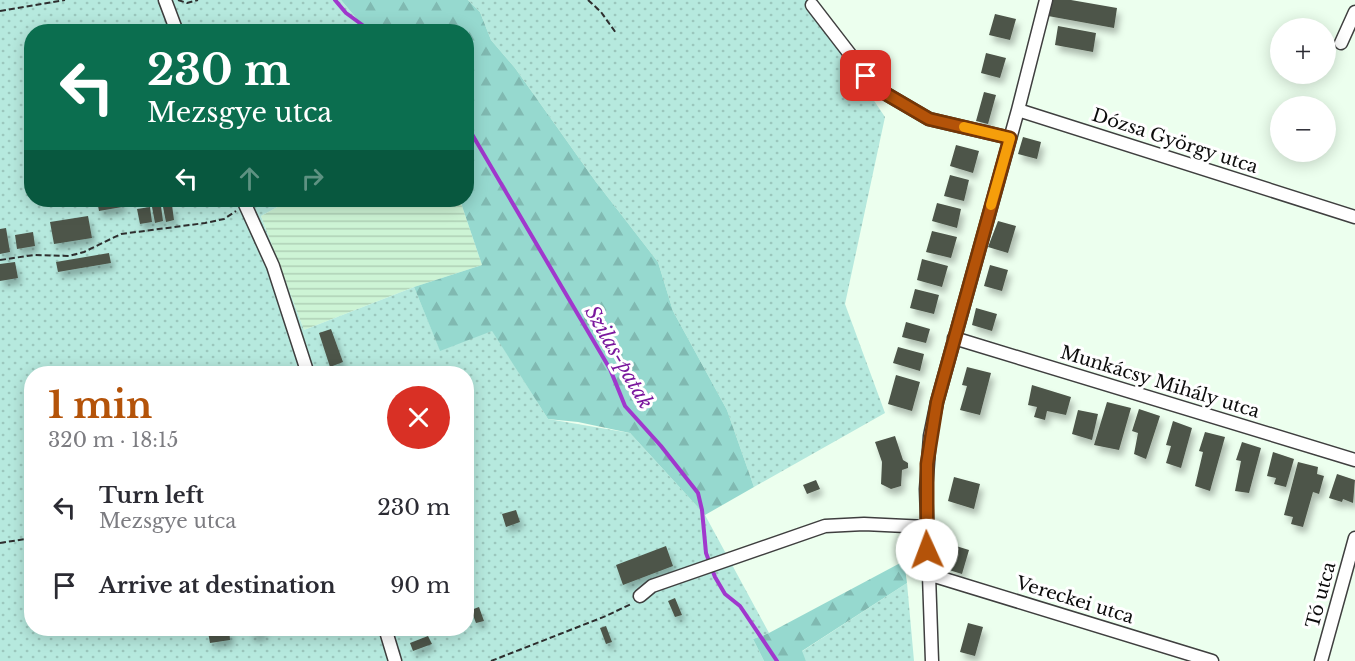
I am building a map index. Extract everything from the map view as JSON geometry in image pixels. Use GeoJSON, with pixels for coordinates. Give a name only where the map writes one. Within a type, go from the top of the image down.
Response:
{"type":"FeatureCollection","features":[{"type":"Feature","properties":{"kind":"street"},"geometry":{"type":"LineString","coordinates":[[165,0],[174,24]]}},
{"type":"Feature","properties":{"kind":"street"},"geometry":{"type":"LineString","coordinates":[[932,661],[927,527],[927,464],[930,436],[954,338],[1018,110],[1046,0]]}},
{"type":"Feature","properties":{"kind":"street"},"geometry":{"type":"LineString","coordinates":[[812,5],[876,88],[929,119],[1010,138]]}},
{"type":"Feature","properties":{"kind":"street"},"geometry":{"type":"LineString","coordinates":[[1341,43],[1355,12]]}},
{"type":"Feature","properties":{"kind":"street","name":"Dózsa György utca"},"geometry":{"type":"LineString","coordinates":[[1018,110],[1355,217]]}},
{"type":"Feature","properties":{"kind":"street"},"geometry":{"type":"LineString","coordinates":[[246,207],[273,266],[305,366]]}},
{"type":"Feature","properties":{"kind":"street","name":"Munkácsy Mihály utca"},"geometry":{"type":"LineString","coordinates":[[954,338],[1355,460]]}},
{"type":"Feature","properties":{"kind":"street"},"geometry":{"type":"LineString","coordinates":[[640,596],[652,586],[825,526],[841,524],[927,527]]}},
{"type":"Feature","properties":{"kind":"street","name":"Tó utca"},"geometry":{"type":"LineString","coordinates":[[1321,661],[1355,538]]}},
{"type":"Feature","properties":{"kind":"street","name":"Vereckei utca"},"geometry":{"type":"LineString","coordinates":[[928,574],[1212,661]]}},
{"type":"Feature","properties":{"kind":"street"},"geometry":{"type":"LineString","coordinates":[[387,636],[395,661]]}},
{"type":"Feature","properties":{"kind":"path"},"geometry":{"type":"LineString","coordinates":[[0,11],[65,0]]}},
{"type":"Feature","properties":{"kind":"path"},"geometry":{"type":"LineString","coordinates":[[176,0],[187,3],[198,0]]}},
{"type":"Feature","properties":{"kind":"path"},"geometry":{"type":"LineString","coordinates":[[588,0],[601,12],[616,33]]}},
{"type":"Feature","properties":{"kind":"path"},"geometry":{"type":"LineString","coordinates":[[0,260],[34,255],[69,256],[84,252],[121,234],[225,219],[239,207]]}},
{"type":"Feature","properties":{"kind":"path"},"geometry":{"type":"LineString","coordinates":[[0,543],[24,539]]}},
{"type":"Feature","properties":{"kind":"path"},"geometry":{"type":"LineString","coordinates":[[491,661],[617,611],[628,606],[640,596]]}},
{"type":"Feature","properties":{"kind":"green space"},"geometry":{"type":"Polygon","coordinates":[[[341,0],[468,0],[480,12],[491,40],[515,68],[596,182],[658,262],[673,311],[727,410],[754,487],[705,515],[630,433],[578,422],[548,419],[492,331],[440,351],[414,287],[482,265],[462,207],[474,207],[474,24],[361,24],[341,0]]]}},
{"type":"Feature","properties":{"kind":"green space"},"geometry":{"type":"Polygon","coordinates":[[[277,207],[462,207],[482,265],[414,287],[304,330],[261,216],[277,207]]]}},
{"type":"Feature","properties":{"kind":"green space"},"geometry":{"type":"Polygon","coordinates":[[[904,561],[907,583],[802,651],[806,661],[764,661],[753,639],[769,633],[904,561]]]}},
{"type":"Feature","properties":{"kind":"shaded area"},"geometry":{"type":"Polygon","coordinates":[[[0,0],[341,0],[361,24],[24,24],[24,207],[277,207],[261,216],[304,330],[414,287],[440,350],[492,330],[548,419],[630,433],[705,515],[769,633],[753,639],[764,661],[0,661],[0,0]]]}},
{"type":"Feature","properties":{"kind":"shaded area"},"geometry":{"type":"Polygon","coordinates":[[[468,0],[806,0],[885,117],[845,304],[885,413],[754,487],[727,410],[673,311],[658,262],[596,182],[515,68],[491,40],[480,12],[468,0]]]}},
{"type":"Feature","properties":{"kind":"shaded area"},"geometry":{"type":"Polygon","coordinates":[[[907,583],[914,661],[806,661],[801,652],[907,583]]]}},
{"type":"Feature","properties":{"kind":"building"},"geometry":{"type":"Polygon","coordinates":[[[1051,0],[1071,0],[1117,8],[1114,28],[1048,16],[1051,0]]]}},
{"type":"Feature","properties":{"kind":"building"},"geometry":{"type":"Polygon","coordinates":[[[995,14],[1016,19],[1010,40],[989,35],[995,14]]]}},
{"type":"Feature","properties":{"kind":"building"},"geometry":{"type":"Polygon","coordinates":[[[1058,26],[1096,33],[1093,52],[1055,45],[1058,26]]]}},
{"type":"Feature","properties":{"kind":"building"},"geometry":{"type":"Polygon","coordinates":[[[986,53],[1006,58],[1000,78],[981,73],[986,53]]]}},
{"type":"Feature","properties":{"kind":"building"},"geometry":{"type":"Polygon","coordinates":[[[984,92],[996,95],[988,124],[976,121],[984,92]]]}},
{"type":"Feature","properties":{"kind":"building"},"geometry":{"type":"Polygon","coordinates":[[[1023,137],[1041,142],[1037,159],[1018,154],[1023,137]]]}},
{"type":"Feature","properties":{"kind":"building"},"geometry":{"type":"Polygon","coordinates":[[[956,145],[979,151],[973,173],[950,166],[956,145]]]}},
{"type":"Feature","properties":{"kind":"building"},"geometry":{"type":"Polygon","coordinates":[[[950,175],[969,180],[964,201],[944,196],[950,175]]]}},
{"type":"Feature","properties":{"kind":"building"},"geometry":{"type":"Polygon","coordinates":[[[937,203],[961,209],[957,228],[932,221],[937,203]]]}},
{"type":"Feature","properties":{"kind":"building"},"geometry":{"type":"Polygon","coordinates":[[[98,207],[122,207],[99,211],[98,207]]]}},
{"type":"Feature","properties":{"kind":"building"},"geometry":{"type":"Polygon","coordinates":[[[150,207],[152,222],[140,224],[137,209],[150,207]]]}},
{"type":"Feature","properties":{"kind":"building"},"geometry":{"type":"Polygon","coordinates":[[[152,207],[161,207],[163,221],[155,223],[152,207]]]}},
{"type":"Feature","properties":{"kind":"building"},"geometry":{"type":"Polygon","coordinates":[[[163,207],[172,207],[174,220],[166,222],[163,207]]]}},
{"type":"Feature","properties":{"kind":"building"},"geometry":{"type":"Polygon","coordinates":[[[88,216],[92,238],[54,244],[50,222],[88,216]]]}},
{"type":"Feature","properties":{"kind":"building"},"geometry":{"type":"Polygon","coordinates":[[[998,221],[1016,226],[1008,253],[988,247],[998,221]]]}},
{"type":"Feature","properties":{"kind":"building"},"geometry":{"type":"Polygon","coordinates":[[[6,228],[10,252],[0,254],[0,229],[6,228]]]}},
{"type":"Feature","properties":{"kind":"building"},"geometry":{"type":"Polygon","coordinates":[[[932,231],[957,237],[951,258],[926,252],[932,231]]]}},
{"type":"Feature","properties":{"kind":"building"},"geometry":{"type":"Polygon","coordinates":[[[33,232],[35,246],[17,249],[15,235],[33,232]]]}},
{"type":"Feature","properties":{"kind":"building"},"geometry":{"type":"Polygon","coordinates":[[[109,253],[111,263],[58,272],[56,262],[109,253]]]}},
{"type":"Feature","properties":{"kind":"building"},"geometry":{"type":"Polygon","coordinates":[[[922,259],[948,266],[942,287],[917,280],[922,259]]]}},
{"type":"Feature","properties":{"kind":"building"},"geometry":{"type":"Polygon","coordinates":[[[15,262],[18,278],[0,281],[0,264],[15,262]]]}},
{"type":"Feature","properties":{"kind":"building"},"geometry":{"type":"Polygon","coordinates":[[[990,265],[1008,270],[1002,291],[984,286],[990,265]]]}},
{"type":"Feature","properties":{"kind":"building"},"geometry":{"type":"Polygon","coordinates":[[[915,289],[939,295],[934,314],[910,308],[915,289]]]}},
{"type":"Feature","properties":{"kind":"building"},"geometry":{"type":"Polygon","coordinates":[[[976,308],[997,314],[992,331],[972,325],[976,308]]]}},
{"type":"Feature","properties":{"kind":"building"},"geometry":{"type":"Polygon","coordinates":[[[906,322],[930,329],[926,343],[902,337],[906,322]]]}},
{"type":"Feature","properties":{"kind":"building"},"geometry":{"type":"Polygon","coordinates":[[[331,329],[343,362],[330,366],[319,333],[331,329]]]}},
{"type":"Feature","properties":{"kind":"building"},"geometry":{"type":"Polygon","coordinates":[[[898,347],[924,354],[920,371],[893,363],[898,347]]]}},
{"type":"Feature","properties":{"kind":"building"},"geometry":{"type":"Polygon","coordinates":[[[967,367],[991,373],[980,415],[960,410],[967,386],[962,385],[967,367]]]}},
{"type":"Feature","properties":{"kind":"building"},"geometry":{"type":"Polygon","coordinates":[[[896,375],[920,382],[912,411],[888,404],[896,375]]]}},
{"type":"Feature","properties":{"kind":"building"},"geometry":{"type":"Polygon","coordinates":[[[1032,385],[1071,397],[1066,415],[1047,411],[1045,420],[1034,417],[1037,407],[1028,405],[1032,385]]]}},
{"type":"Feature","properties":{"kind":"building"},"geometry":{"type":"Polygon","coordinates":[[[1107,402],[1131,408],[1119,450],[1094,445],[1107,402]]]}},
{"type":"Feature","properties":{"kind":"building"},"geometry":{"type":"Polygon","coordinates":[[[1139,409],[1160,416],[1146,459],[1134,454],[1138,433],[1132,431],[1139,409]]]}},
{"type":"Feature","properties":{"kind":"building"},"geometry":{"type":"Polygon","coordinates":[[[1078,410],[1098,414],[1092,440],[1072,434],[1078,410]]]}},
{"type":"Feature","properties":{"kind":"building"},"geometry":{"type":"Polygon","coordinates":[[[1173,421],[1192,428],[1181,468],[1166,463],[1171,446],[1166,445],[1173,421]]]}},
{"type":"Feature","properties":{"kind":"building"},"geometry":{"type":"Polygon","coordinates":[[[1205,432],[1225,437],[1210,491],[1195,486],[1203,452],[1199,451],[1205,432]]]}},
{"type":"Feature","properties":{"kind":"building"},"geometry":{"type":"Polygon","coordinates":[[[895,436],[903,460],[908,463],[908,468],[902,470],[901,486],[891,489],[881,484],[882,462],[875,442],[895,436]]]}},
{"type":"Feature","properties":{"kind":"building"},"geometry":{"type":"Polygon","coordinates":[[[1242,442],[1261,448],[1249,493],[1235,491],[1241,461],[1236,460],[1242,442]]]}},
{"type":"Feature","properties":{"kind":"building"},"geometry":{"type":"Polygon","coordinates":[[[1273,452],[1294,459],[1286,487],[1274,484],[1276,478],[1267,476],[1273,452]]]}},
{"type":"Feature","properties":{"kind":"building"},"geometry":{"type":"Polygon","coordinates":[[[1298,462],[1318,467],[1317,474],[1324,476],[1319,494],[1313,492],[1303,527],[1291,524],[1293,517],[1284,515],[1298,462]]]}},
{"type":"Feature","properties":{"kind":"building"},"geometry":{"type":"Polygon","coordinates":[[[1337,474],[1355,480],[1353,503],[1343,499],[1342,502],[1329,498],[1337,474]]]}},
{"type":"Feature","properties":{"kind":"building"},"geometry":{"type":"Polygon","coordinates":[[[954,477],[980,484],[974,509],[948,501],[954,477]]]}},
{"type":"Feature","properties":{"kind":"building"},"geometry":{"type":"Polygon","coordinates":[[[816,480],[820,489],[807,494],[803,485],[816,480]]]}},
{"type":"Feature","properties":{"kind":"building"},"geometry":{"type":"Polygon","coordinates":[[[516,510],[520,522],[506,527],[502,514],[516,510]]]}},
{"type":"Feature","properties":{"kind":"building"},"geometry":{"type":"Polygon","coordinates":[[[666,546],[673,566],[623,585],[616,565],[666,546]]]}},
{"type":"Feature","properties":{"kind":"building"},"geometry":{"type":"Polygon","coordinates":[[[956,546],[969,550],[962,574],[949,570],[956,546]]]}},
{"type":"Feature","properties":{"kind":"building"},"geometry":{"type":"Polygon","coordinates":[[[675,598],[682,615],[675,617],[668,601],[675,598]]]}},
{"type":"Feature","properties":{"kind":"building"},"geometry":{"type":"Polygon","coordinates":[[[479,607],[484,621],[476,623],[474,609],[479,607]]]}},
{"type":"Feature","properties":{"kind":"building"},"geometry":{"type":"Polygon","coordinates":[[[968,623],[983,627],[975,656],[960,652],[968,623]]]}},
{"type":"Feature","properties":{"kind":"building"},"geometry":{"type":"Polygon","coordinates":[[[606,626],[612,642],[606,644],[600,628],[606,626]]]}},
{"type":"Feature","properties":{"kind":"building"},"geometry":{"type":"Polygon","coordinates":[[[209,636],[230,636],[230,640],[210,643],[209,636]]]}},
{"type":"Feature","properties":{"kind":"building"},"geometry":{"type":"Polygon","coordinates":[[[428,636],[432,644],[413,651],[410,643],[428,636]]]}},
{"type":"Feature","properties":{"kind":"waterway","name":"Szilas-patak"},"geometry":{"type":"LineString","coordinates":[[335,0],[346,13],[361,24]]}},
{"type":"Feature","properties":{"kind":"waterway","name":"Szilas-patak"},"geometry":{"type":"LineString","coordinates":[[474,138],[610,369],[625,406],[661,446],[698,493],[706,553],[715,577],[725,594],[740,606],[777,661]]}},
{"type":"Feature","properties":{"kind":"slow traffic"},"geometry":{"type":"LineString","coordinates":[[964,127],[1010,138],[991,205]]}},
{"type":"Feature","properties":{"kind":"route"},"geometry":{"type":"LineString","coordinates":[[866,76],[876,88],[929,119],[1010,138],[954,338],[930,436],[926,489],[927,550]]}}]}
